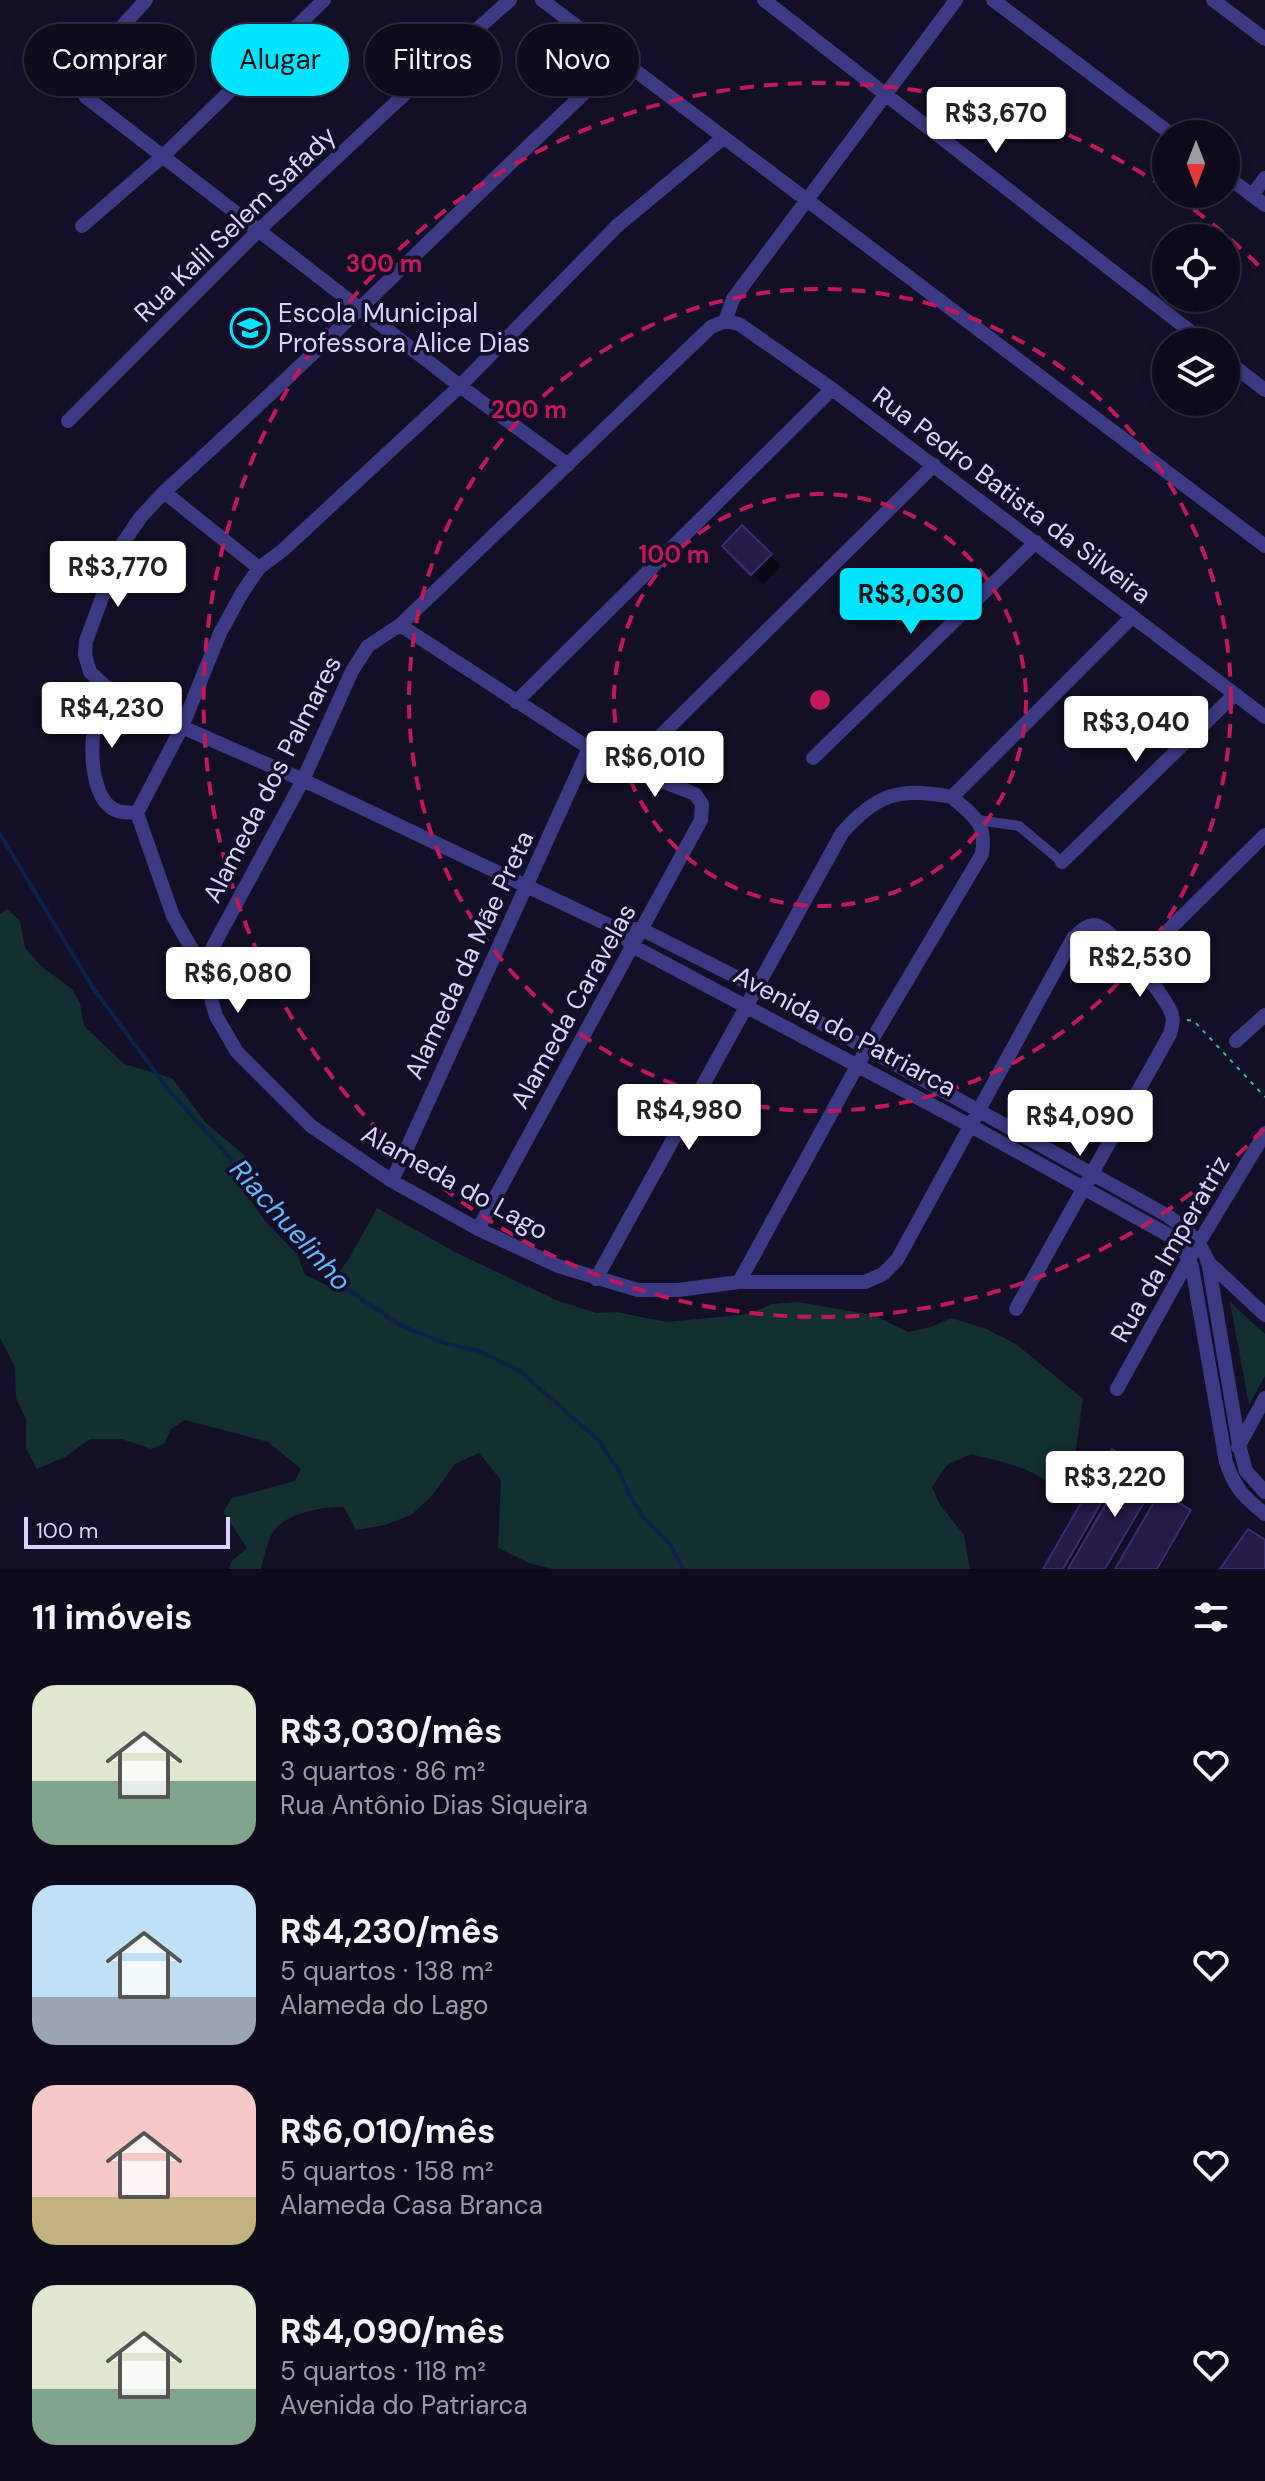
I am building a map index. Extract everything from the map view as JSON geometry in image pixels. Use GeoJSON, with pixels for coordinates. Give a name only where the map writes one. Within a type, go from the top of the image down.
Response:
{"type":"FeatureCollection","features":[{"type":"Feature","properties":{"kind":"street"},"geometry":{"type":"LineString","coordinates":[[146,0],[85,67],[80,83],[86,97],[460,386],[568,465]]}},
{"type":"Feature","properties":{"kind":"street"},"geometry":{"type":"LineString","coordinates":[[82,226],[163,156],[324,0]]}},
{"type":"Feature","properties":{"kind":"street","name":"Rua Kalil Selem Safady"},"geometry":{"type":"LineString","coordinates":[[68,421],[260,229],[510,0]]}},
{"type":"Feature","properties":{"kind":"street"},"geometry":{"type":"LineString","coordinates":[[542,0],[573,24]]}},
{"type":"Feature","properties":{"kind":"street"},"geometry":{"type":"LineString","coordinates":[[764,0],[1186,328]]}},
{"type":"Feature","properties":{"kind":"street"},"geometry":{"type":"LineString","coordinates":[[725,321],[733,299],[956,0]]}},
{"type":"Feature","properties":{"kind":"street"},"geometry":{"type":"LineString","coordinates":[[993,0],[1152,120]]}},
{"type":"Feature","properties":{"kind":"street"},"geometry":{"type":"LineString","coordinates":[[1213,0],[1265,39]]}},
{"type":"Feature","properties":{"kind":"street"},"geometry":{"type":"LineString","coordinates":[[639,74],[1265,546]]}},
{"type":"Feature","properties":{"kind":"street"},"geometry":{"type":"LineString","coordinates":[[259,568],[164,492],[581,96]]}},
{"type":"Feature","properties":{"kind":"street"},"geometry":{"type":"LineString","coordinates":[[105,686],[93,733],[92,755],[99,793],[105,804],[118,811],[137,813],[182,727],[220,633],[259,568],[283,550],[460,386],[617,226],[723,138]]}},
{"type":"Feature","properties":{"kind":"street"},"geometry":{"type":"LineString","coordinates":[[1252,195],[1265,178]]}},
{"type":"Feature","properties":{"kind":"street"},"geometry":{"type":"LineString","coordinates":[[1240,186],[1265,205]]}},
{"type":"Feature","properties":{"kind":"street","name":"Rua Pedro Batista da Silveira"},"geometry":{"type":"LineString","coordinates":[[725,321],[739,324],[832,389],[1265,717]]}},
{"type":"Feature","properties":{"kind":"street","name":"Alameda dos Palmares"},"geometry":{"type":"LineString","coordinates":[[202,967],[303,780],[352,671],[368,646],[400,625],[711,327],[725,321]]}},
{"type":"Feature","properties":{"kind":"street"},"geometry":{"type":"LineString","coordinates":[[1240,371],[1265,390]]}},
{"type":"Feature","properties":{"kind":"street"},"geometry":{"type":"LineString","coordinates":[[516,702],[832,389]]}},
{"type":"Feature","properties":{"kind":"street"},"geometry":{"type":"LineString","coordinates":[[400,625],[589,748],[628,768],[934,465]]}},
{"type":"Feature","properties":{"kind":"street","name":"Avenida do Patriarca"},"geometry":{"type":"LineString","coordinates":[[164,492],[140,518],[121,546],[86,641],[85,655],[90,672],[105,686],[182,727],[303,780],[613,927],[634,947],[1172,1237],[1191,1263]]}},
{"type":"Feature","properties":{"kind":"street"},"geometry":{"type":"LineString","coordinates":[[813,758],[1036,542]]}},
{"type":"Feature","properties":{"kind":"street"},"geometry":{"type":"LineString","coordinates":[[952,797],[1132,617]]}},
{"type":"Feature","properties":{"kind":"street"},"geometry":{"type":"LineString","coordinates":[[978,820],[1019,826],[1062,862],[1235,694]]}},
{"type":"Feature","properties":{"kind":"street","name":"Alameda da Mãe Preta"},"geometry":{"type":"LineString","coordinates":[[392,1181],[589,748]]}},
{"type":"Feature","properties":{"kind":"street","name":"Alameda Caravelas"},"geometry":{"type":"LineString","coordinates":[[478,1229],[701,820],[702,804],[695,794],[628,768]]}},
{"type":"Feature","properties":{"kind":"street"},"geometry":{"type":"LineString","coordinates":[[596,1279],[842,833],[862,810],[893,794],[924,792],[952,797],[978,820],[985,836],[982,854],[867,1048],[739,1282]]}},
{"type":"Feature","properties":{"kind":"street","name":"Alameda do Lago"},"geometry":{"type":"LineString","coordinates":[[137,813],[173,916],[202,967],[216,1016],[237,1052],[311,1126],[392,1181],[478,1229],[558,1266],[638,1290],[678,1290],[739,1282],[865,1282],[883,1274],[897,1260],[971,1126]]}},
{"type":"Feature","properties":{"kind":"street"},"geometry":{"type":"LineString","coordinates":[[1136,962],[1265,835]]}},
{"type":"Feature","properties":{"kind":"street"},"geometry":{"type":"LineString","coordinates":[[971,1126],[1073,938],[1087,927],[1095,925],[1103,928],[1136,962],[1170,1008],[1174,1019],[1170,1034],[1016,1309]]}},
{"type":"Feature","properties":{"kind":"street","name":"Avenida do Patriarca"},"geometry":{"type":"LineString","coordinates":[[613,927],[643,930],[758,988],[1168,1216],[1200,1243],[1208,1261],[1239,1445],[1246,1471],[1265,1492]]}},
{"type":"Feature","properties":{"kind":"street"},"geometry":{"type":"LineString","coordinates":[[1236,1041],[1265,1015]]}},
{"type":"Feature","properties":{"kind":"street","name":"Rua da Imperatriz"},"geometry":{"type":"LineString","coordinates":[[1117,1389],[1265,1133]]}},
{"type":"Feature","properties":{"kind":"street"},"geometry":{"type":"LineString","coordinates":[[1265,1315],[1208,1261],[1191,1263],[1226,1462],[1233,1483],[1245,1498],[1265,1514]]}},
{"type":"Feature","properties":{"kind":"street"},"geometry":{"type":"LineString","coordinates":[[1226,1462],[1265,1398]]}},
{"type":"Feature","properties":{"kind":"path"},"geometry":{"type":"LineString","coordinates":[[1174,1019],[1194,1021],[1265,1097]]}},
{"type":"Feature","properties":{"kind":"green space"},"geometry":{"type":"Polygon","coordinates":[[[7,909],[20,921],[25,948],[41,966],[72,989],[80,1003],[84,1026],[124,1064],[172,1078],[206,1123],[256,1165],[246,1194],[266,1222],[297,1254],[305,1275],[329,1286],[350,1257],[377,1208],[455,1252],[556,1300],[596,1313],[616,1312],[667,1322],[749,1314],[772,1304],[799,1302],[873,1315],[908,1332],[951,1318],[984,1328],[1016,1344],[1083,1399],[1076,1449],[1086,1464],[1080,1481],[1060,1494],[1031,1472],[971,1454],[947,1465],[932,1487],[940,1505],[964,1535],[970,1569],[552,1569],[529,1563],[498,1548],[501,1480],[479,1453],[455,1464],[431,1497],[411,1515],[385,1525],[356,1530],[344,1507],[295,1515],[273,1532],[261,1569],[229,1569],[231,1562],[247,1548],[223,1512],[232,1498],[295,1481],[301,1469],[268,1442],[185,1420],[171,1429],[164,1444],[151,1449],[122,1439],[90,1439],[65,1457],[37,1469],[26,1448],[26,1419],[16,1398],[15,1367],[0,1338],[0,914],[7,909]]]}},
{"type":"Feature","properties":{"kind":"green space"},"geometry":{"type":"Polygon","coordinates":[[[1230,1302],[1265,1334],[1265,1376],[1249,1405],[1230,1302]]]}},
{"type":"Feature","properties":{"kind":"building"},"geometry":{"type":"Polygon","coordinates":[[[742,525],[772,554],[751,575],[722,546],[742,525]]]}},
{"type":"Feature","properties":{"kind":"building"},"geometry":{"type":"Polygon","coordinates":[[[1112,1449],[1127,1458],[1063,1569],[1043,1569],[1112,1449]]]}},
{"type":"Feature","properties":{"kind":"building"},"geometry":{"type":"Polygon","coordinates":[[[1131,1461],[1159,1477],[1105,1569],[1068,1569],[1131,1461]]]}},
{"type":"Feature","properties":{"kind":"building"},"geometry":{"type":"Polygon","coordinates":[[[1160,1492],[1191,1510],[1157,1569],[1115,1569],[1160,1492]]]}},
{"type":"Feature","properties":{"kind":"building"},"geometry":{"type":"Polygon","coordinates":[[[1248,1529],[1265,1540],[1265,1569],[1220,1569],[1248,1529]]]}},
{"type":"Feature","properties":{"kind":"waterway","name":"Riachuelinho"},"geometry":{"type":"LineString","coordinates":[[0,834],[93,988],[167,1088],[348,1290],[402,1326],[444,1343],[479,1351],[520,1371],[599,1441],[620,1473],[629,1495],[645,1519],[670,1544],[683,1569]]}},
{"type":"Feature","properties":{"kind":"place","name":"Escola Municipal Professora Alice Dias"},"geometry":{"type":"Point","coordinates":[250,328]}}]}
